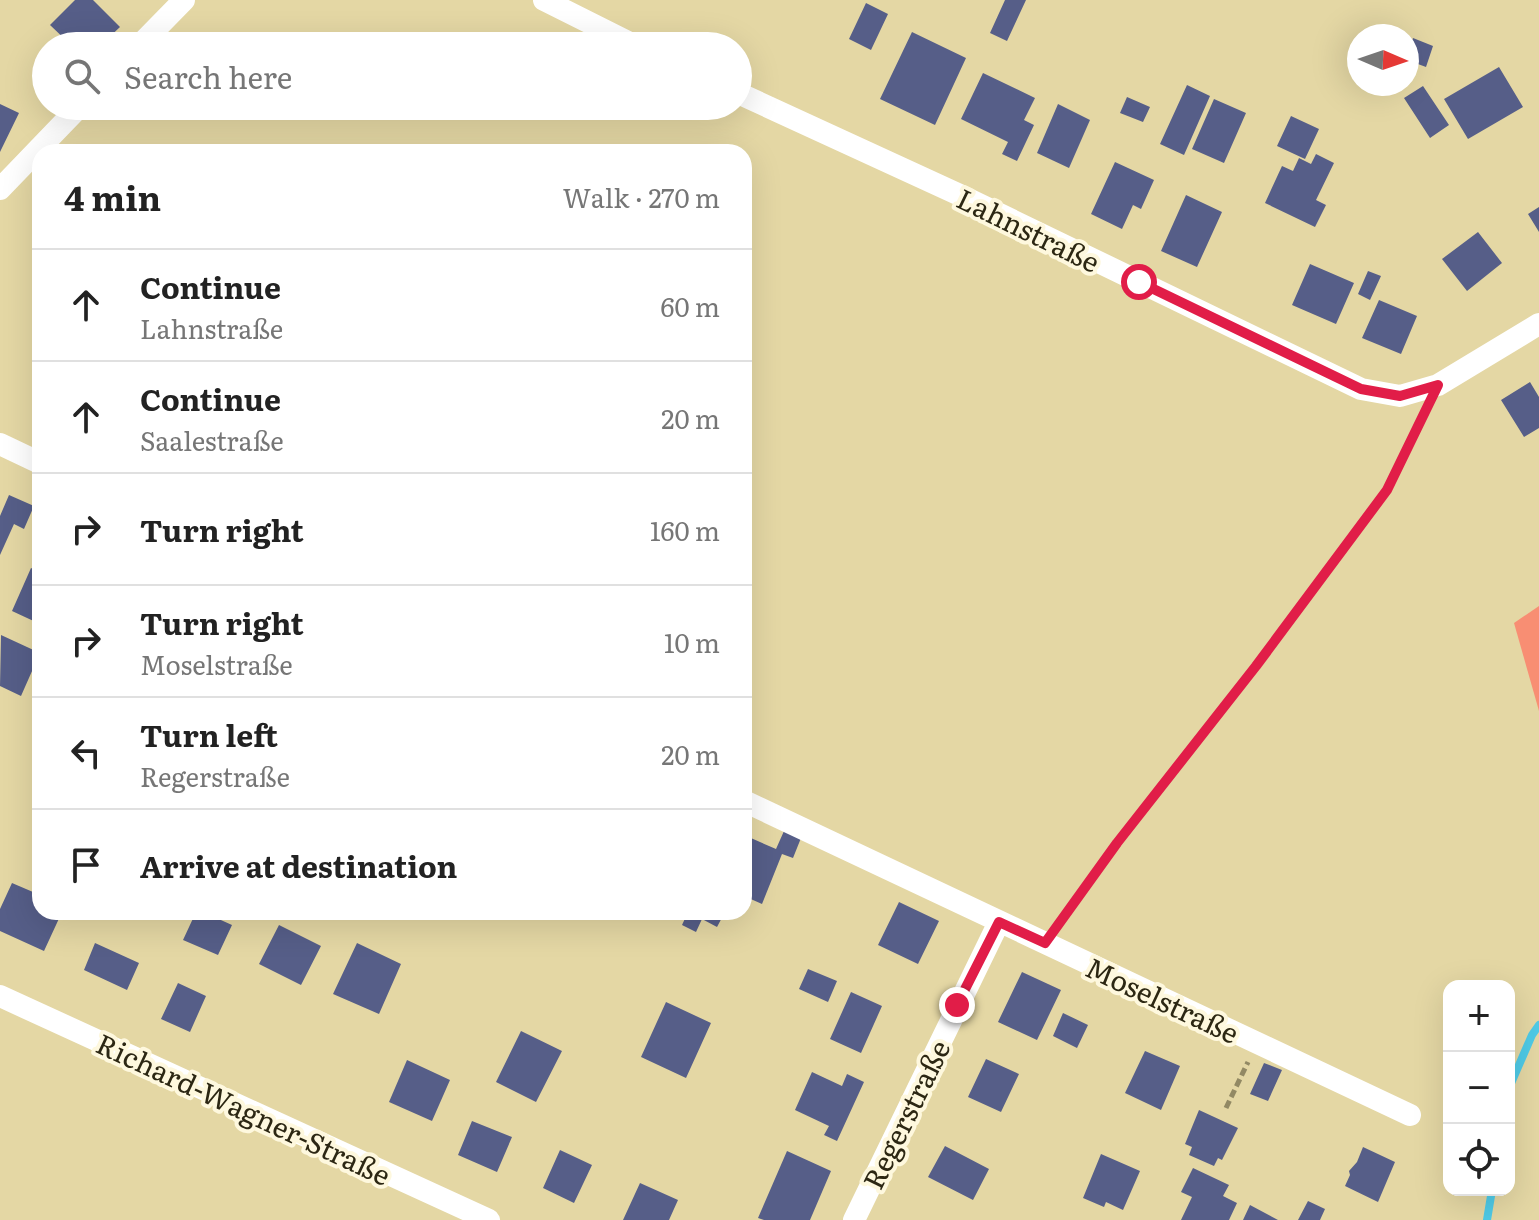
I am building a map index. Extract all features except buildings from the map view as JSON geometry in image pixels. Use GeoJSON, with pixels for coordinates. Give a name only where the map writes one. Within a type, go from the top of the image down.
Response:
{"type":"FeatureCollection","features":[{"type":"Feature","properties":{"kind":"street"},"geometry":{"type":"LineString","coordinates":[[153,32],[184,0]]}},
{"type":"Feature","properties":{"kind":"street"},"geometry":{"type":"LineString","coordinates":[[544,0],[608,32]]}},
{"type":"Feature","properties":{"kind":"street","name":"Lahnstraße"},"geometry":{"type":"LineString","coordinates":[[752,99],[962,196],[1361,389],[1400,396],[1438,385],[1539,324]]}},
{"type":"Feature","properties":{"kind":"street"},"geometry":{"type":"LineString","coordinates":[[43,144],[67,120]]}},
{"type":"Feature","properties":{"kind":"street"},"geometry":{"type":"LineString","coordinates":[[0,189],[32,156]]}},
{"type":"Feature","properties":{"kind":"street"},"geometry":{"type":"LineString","coordinates":[[0,444],[32,459]]}},
{"type":"Feature","properties":{"kind":"street","name":"Moselstraße"},"geometry":{"type":"LineString","coordinates":[[752,805],[1410,1115]]}},
{"type":"Feature","properties":{"kind":"street","name":"Regerstraße"},"geometry":{"type":"LineString","coordinates":[[854,1220],[999,922]]}},
{"type":"Feature","properties":{"kind":"street","name":"Richard-Wagner-Straße"},"geometry":{"type":"LineString","coordinates":[[0,996],[489,1220]]}},
{"type":"Feature","properties":{"kind":"path"},"geometry":{"type":"LineString","coordinates":[[1045,943],[1117,843],[1256,666],[1387,490],[1438,385]]}},
{"type":"Feature","properties":{"kind":"path"},"geometry":{"type":"LineString","coordinates":[[1226,1108],[1257,1043]]}},
{"type":"Feature","properties":{"kind":"shaded area"},"geometry":{"type":"Polygon","coordinates":[[[1539,606],[1539,711],[1514,623],[1539,606]]]}},
{"type":"Feature","properties":{"kind":"waterway"},"geometry":{"type":"LineString","coordinates":[[1515,1074],[1539,1025]]}},
{"type":"Feature","properties":{"kind":"waterway"},"geometry":{"type":"LineString","coordinates":[[1487,1220],[1491,1196]]}},
{"type":"Feature","properties":{"kind":"route"},"geometry":{"type":"LineString","coordinates":[[957,1005],[999,922],[1045,943],[1117,843],[1256,666],[1387,490],[1438,385],[1400,396],[1361,389],[1139,282]]}}]}
